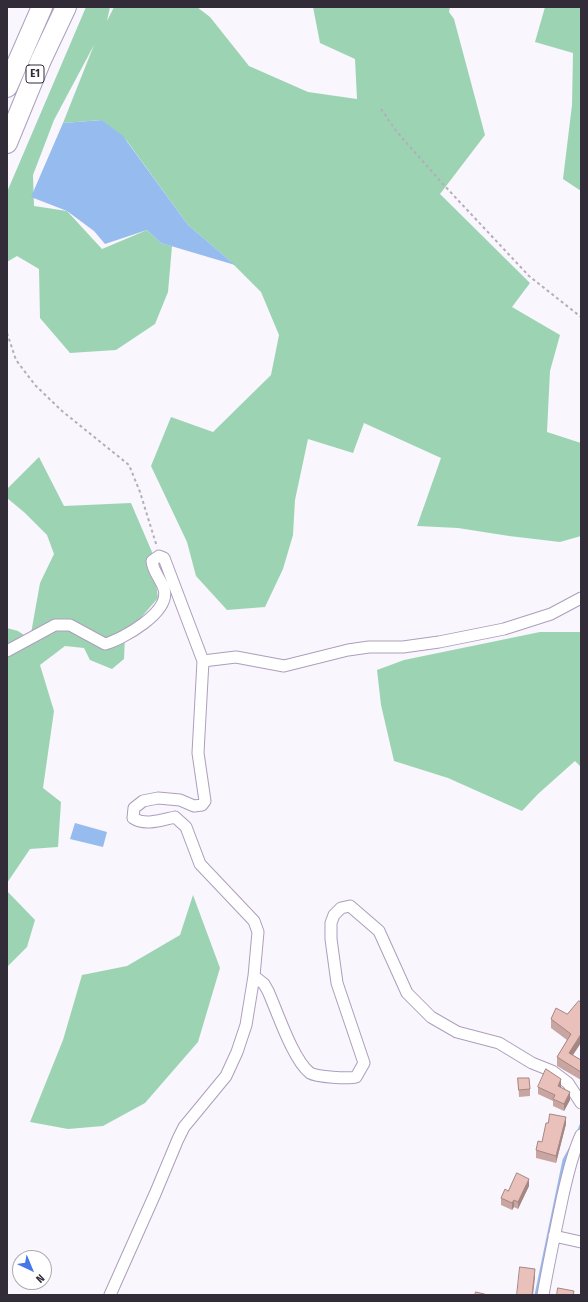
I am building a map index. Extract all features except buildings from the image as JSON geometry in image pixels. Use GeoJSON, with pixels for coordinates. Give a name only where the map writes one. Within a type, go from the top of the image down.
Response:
{"type":"FeatureCollection","features":[{"type":"Feature","properties":{"kind":"highway","name":"E1"},"geometry":{"type":"LineString","coordinates":[[7,87],[42,7]]}},
{"type":"Feature","properties":{"kind":"highway","name":"E1"},"geometry":{"type":"LineString","coordinates":[[7,143],[28,89],[66,7]]}},
{"type":"Feature","properties":{"kind":"street"},"geometry":{"type":"LineString","coordinates":[[7,651],[55,625],[70,625],[105,644],[117,640],[155,614],[164,604],[165,590],[152,567],[152,561],[159,556],[164,558],[203,661],[198,753],[205,801],[202,806],[194,806],[180,800],[158,798],[143,800],[134,808],[133,818],[139,822],[146,823],[174,817],[186,827],[200,864],[254,921],[258,932],[254,976],[246,1025],[237,1052],[226,1076],[184,1127],[178,1138],[130,1254],[110,1295]]}},
{"type":"Feature","properties":{"kind":"street"},"geometry":{"type":"LineString","coordinates":[[203,661],[236,657],[284,666],[348,650],[369,647],[403,647],[439,642],[504,629],[551,614],[581,598]]}},
{"type":"Feature","properties":{"kind":"street"},"geometry":{"type":"LineString","coordinates":[[254,976],[264,984],[296,1054],[312,1074],[349,1078],[356,1077],[364,1063],[336,982],[331,939],[331,923],[334,915],[341,908],[350,906],[379,931],[407,993],[431,1017],[457,1032],[499,1043],[532,1063],[552,1071],[568,1083],[581,1103]]}},
{"type":"Feature","properties":{"kind":"street"},"geometry":{"type":"LineString","coordinates":[[543,1295],[554,1236],[570,1167],[581,1135]]}},
{"type":"Feature","properties":{"kind":"street"},"geometry":{"type":"LineString","coordinates":[[554,1236],[581,1242]]}},
{"type":"Feature","properties":{"kind":"path"},"geometry":{"type":"LineString","coordinates":[[381,109],[398,132],[442,183],[529,276],[581,317]]}},
{"type":"Feature","properties":{"kind":"path"},"geometry":{"type":"LineString","coordinates":[[7,333],[16,360],[35,384],[62,411],[129,466],[140,492],[159,556]]}},
{"type":"Feature","properties":{"kind":"green space"},"geometry":{"type":"Polygon","coordinates":[[[86,7],[110,7],[107,21],[114,7],[197,7],[210,17],[249,66],[308,92],[357,99],[355,59],[320,43],[313,7],[450,7],[449,12],[454,19],[485,135],[440,194],[530,283],[512,307],[560,335],[550,371],[547,432],[581,443],[581,536],[560,542],[458,528],[417,526],[441,458],[364,423],[353,453],[308,439],[295,500],[293,535],[283,569],[265,607],[227,610],[196,576],[187,542],[151,466],[171,417],[213,432],[271,375],[279,335],[261,292],[229,260],[188,225],[127,141],[102,120],[63,123],[94,45],[54,120],[33,175],[34,206],[67,211],[102,249],[147,230],[161,243],[172,246],[168,292],[155,324],[116,350],[70,353],[40,318],[39,269],[17,256],[7,262],[7,192],[86,7]]]}},
{"type":"Feature","properties":{"kind":"green space"},"geometry":{"type":"Polygon","coordinates":[[[545,7],[581,7],[581,191],[563,179],[572,105],[573,53],[535,42],[545,7]]]}},
{"type":"Feature","properties":{"kind":"green space"},"geometry":{"type":"Polygon","coordinates":[[[39,457],[64,506],[131,503],[152,552],[158,598],[125,636],[124,659],[112,669],[90,660],[84,648],[65,646],[40,665],[54,711],[43,788],[61,802],[58,847],[30,849],[7,883],[7,628],[18,631],[30,639],[40,583],[54,554],[47,535],[25,513],[7,498],[7,489],[39,457]]]}},
{"type":"Feature","properties":{"kind":"green space"},"geometry":{"type":"Polygon","coordinates":[[[540,632],[581,632],[581,767],[575,761],[538,794],[522,811],[448,778],[394,761],[381,705],[377,670],[404,660],[540,632]]]}},
{"type":"Feature","properties":{"kind":"green space"},"geometry":{"type":"Polygon","coordinates":[[[7,891],[35,920],[27,947],[7,967],[7,891]]]}},
{"type":"Feature","properties":{"kind":"green space"},"geometry":{"type":"Polygon","coordinates":[[[193,895],[220,968],[198,1042],[145,1103],[103,1126],[68,1129],[30,1122],[63,1040],[82,975],[127,966],[180,935],[193,895]]]}},
{"type":"Feature","properties":{"kind":"water"},"geometry":{"type":"Polygon","coordinates":[[[102,120],[123,136],[188,225],[235,265],[161,243],[147,230],[105,244],[94,231],[67,211],[31,197],[63,123],[102,120]]]}},
{"type":"Feature","properties":{"kind":"water"},"geometry":{"type":"Polygon","coordinates":[[[75,823],[107,832],[103,847],[70,839],[75,823]]]}},
{"type":"Feature","properties":{"kind":"waterway"},"geometry":{"type":"LineString","coordinates":[[578,1133],[581,1125]]}},
{"type":"Feature","properties":{"kind":"waterway"},"geometry":{"type":"LineString","coordinates":[[536,1295],[564,1160],[570,1149]]}}]}
